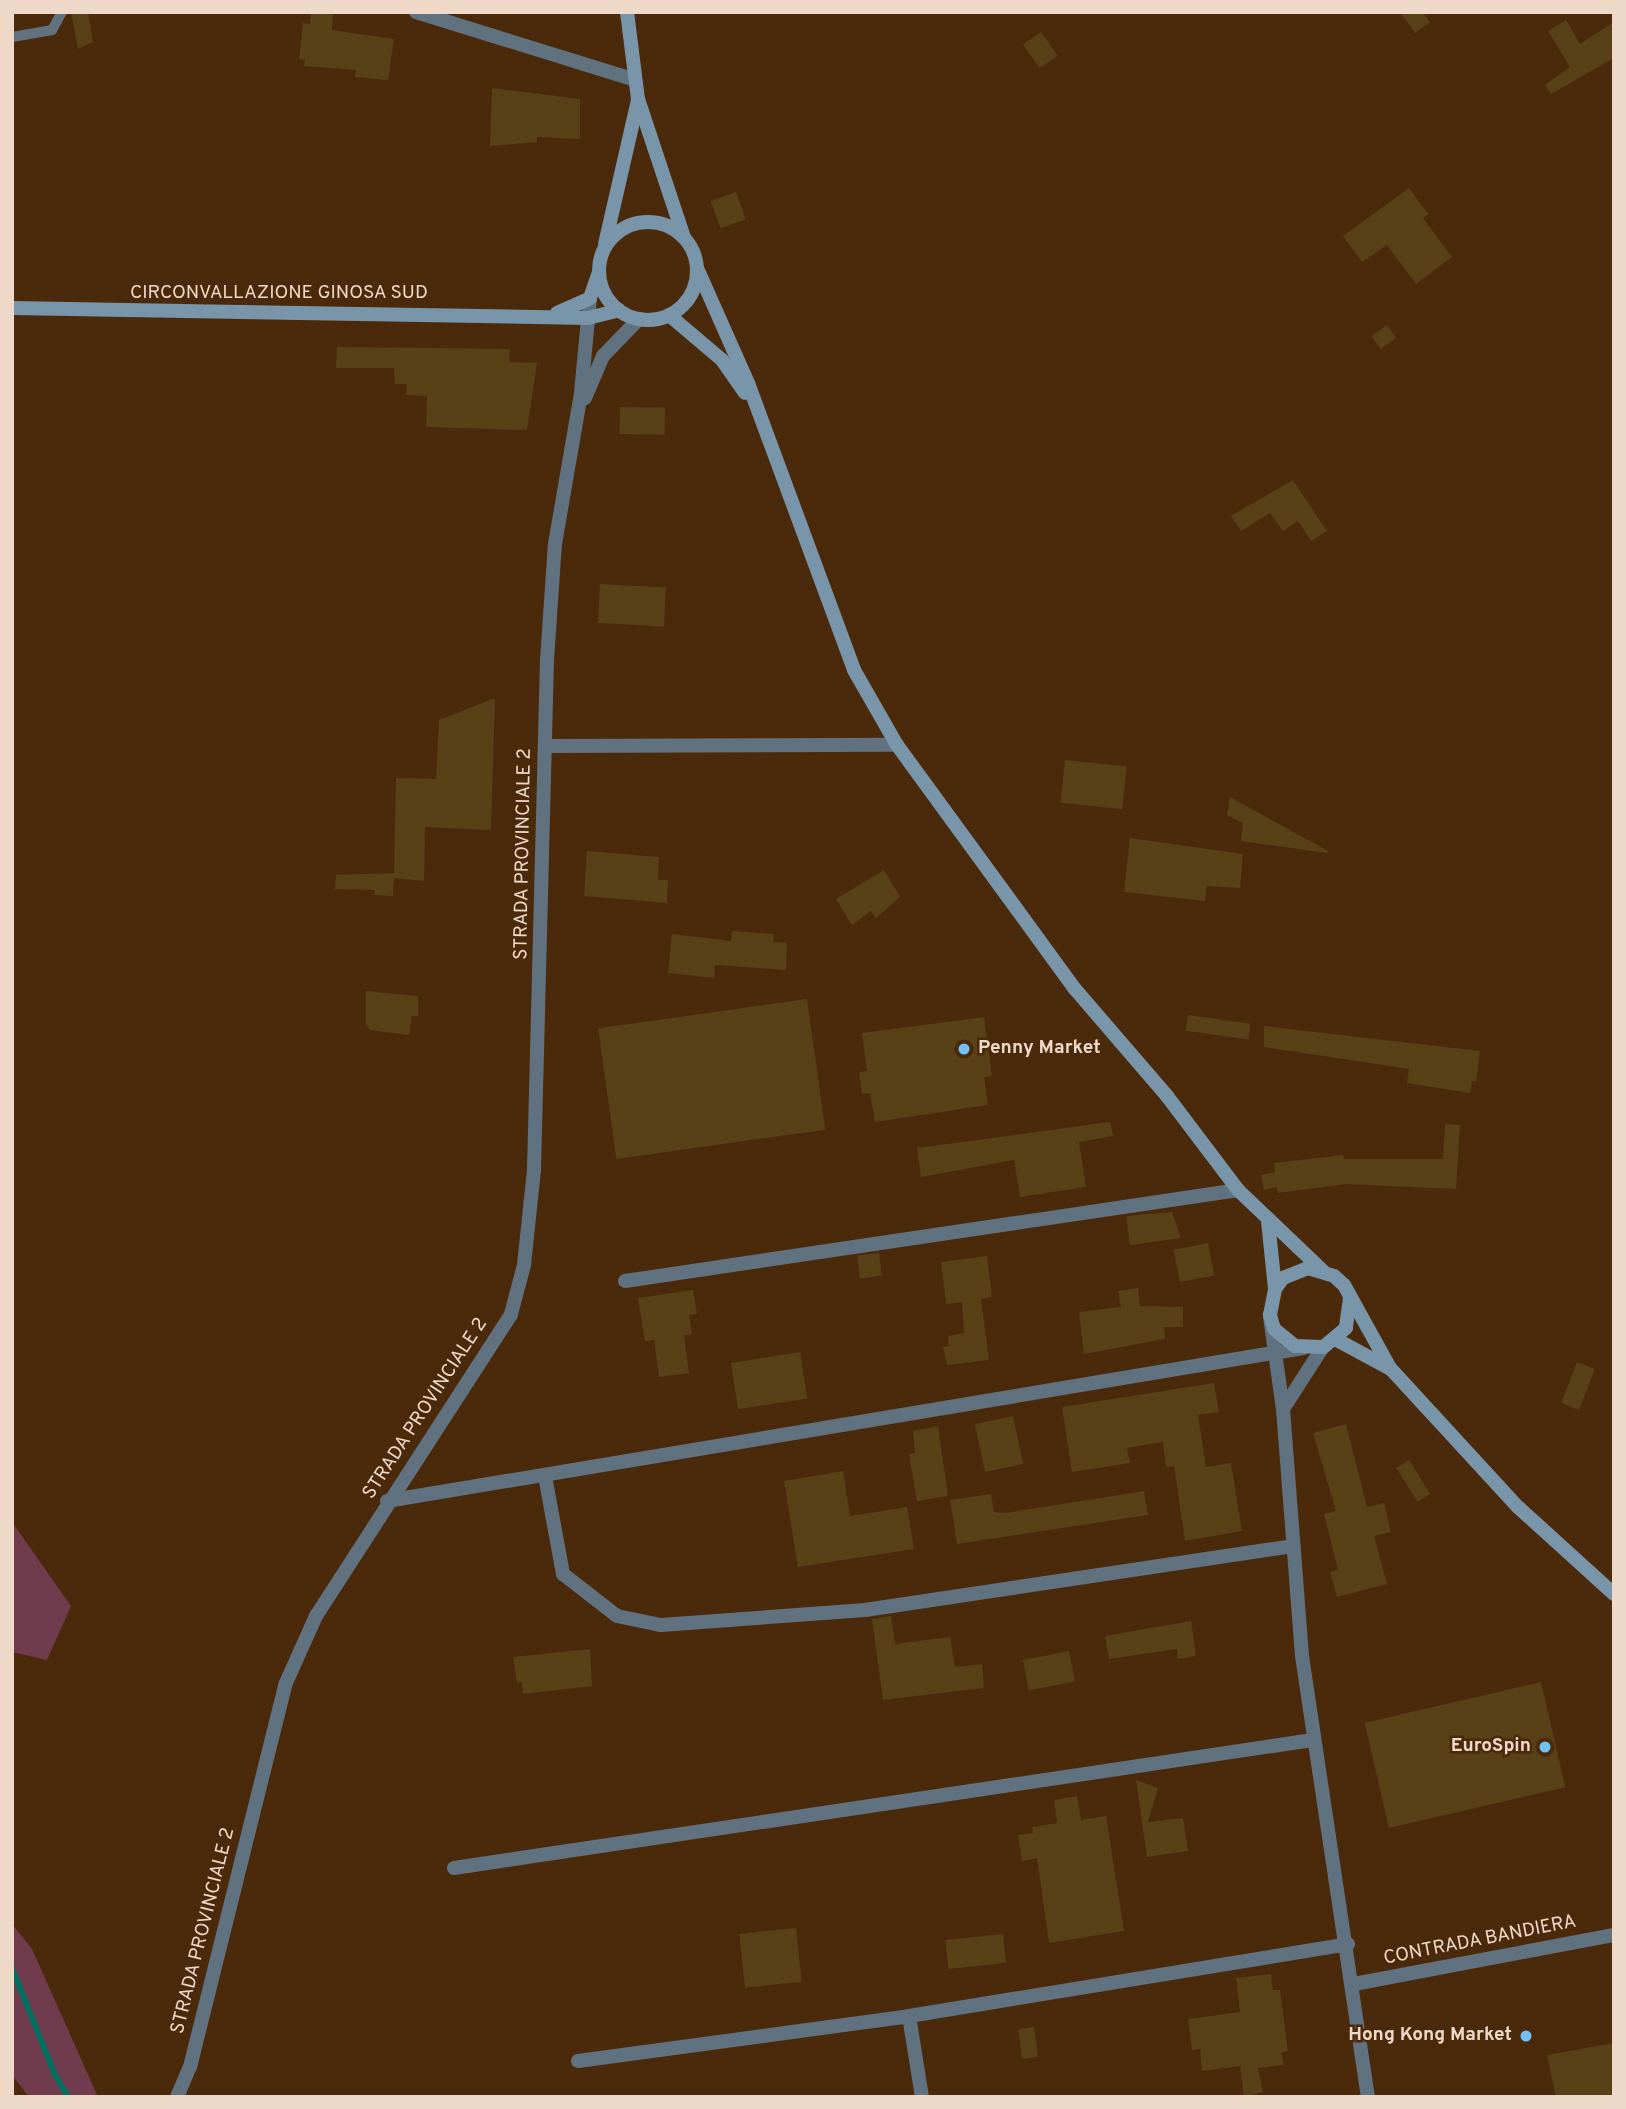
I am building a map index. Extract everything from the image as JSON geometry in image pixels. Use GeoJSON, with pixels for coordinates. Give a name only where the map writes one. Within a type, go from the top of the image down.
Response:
{"type":"FeatureCollection","features":[{"type":"Feature","properties":{"kind":"main road"},"geometry":{"type":"LineString","coordinates":[[627,12],[638,99],[684,237],[758,411],[854,670],[897,745],[1075,989],[1167,1096],[1238,1190],[1322,1270],[1344,1285],[1390,1368],[1518,1507],[1614,1594]]}},
{"type":"Feature","properties":{"kind":"main road"},"geometry":{"type":"LineString","coordinates":[[590,298],[599,272],[638,99]]}},
{"type":"Feature","properties":{"kind":"main road"},"geometry":{"type":"LineString","coordinates":[[603,251],[612,237],[639,222],[656,222],[684,237]]}},
{"type":"Feature","properties":{"kind":"main road"},"geometry":{"type":"LineString","coordinates":[[599,272],[601,287],[619,310],[639,319],[669,315],[690,296],[697,268]]}},
{"type":"Feature","properties":{"kind":"main road","name":"CIRCONVALLAZIONE GINOSA SUD"},"geometry":{"type":"LineString","coordinates":[[545,316],[570,310],[590,298]]}},
{"type":"Feature","properties":{"kind":"main road","name":"CIRCONVALLAZIONE GINOSA SUD"},"geometry":{"type":"LineString","coordinates":[[12,308],[588,318],[619,310]]}},
{"type":"Feature","properties":{"kind":"main road"},"geometry":{"type":"LineString","coordinates":[[669,315],[722,360],[758,411]]}},
{"type":"Feature","properties":{"kind":"main road"},"geometry":{"type":"LineString","coordinates":[[1268,1221],[1275,1289],[1270,1315],[1283,1339],[1303,1348],[1323,1348],[1337,1340],[1349,1321],[1350,1298]]}},
{"type":"Feature","properties":{"kind":"main road"},"geometry":{"type":"LineString","coordinates":[[1275,1289],[1295,1271],[1322,1270]]}},
{"type":"Feature","properties":{"kind":"main road"},"geometry":{"type":"LineString","coordinates":[[1337,1340],[1390,1368]]}},
{"type":"Feature","properties":{"kind":"street"},"geometry":{"type":"LineString","coordinates":[[416,12],[440,17],[635,80]]}},
{"type":"Feature","properties":{"kind":"street"},"geometry":{"type":"LineString","coordinates":[[577,416],[590,298]]}},
{"type":"Feature","properties":{"kind":"street"},"geometry":{"type":"LineString","coordinates":[[577,416],[603,356],[639,319]]}},
{"type":"Feature","properties":{"kind":"street","name":"STRADA PROVINCIALE 2"},"geometry":{"type":"LineString","coordinates":[[177,2097],[190,2067],[285,1685],[316,1616],[387,1501],[511,1314],[524,1265],[534,1170],[546,746],[555,544],[577,416]]}},
{"type":"Feature","properties":{"kind":"street"},"geometry":{"type":"LineString","coordinates":[[546,746],[897,745]]}},
{"type":"Feature","properties":{"kind":"street"},"geometry":{"type":"LineString","coordinates":[[625,1281],[1238,1190]]}},
{"type":"Feature","properties":{"kind":"street"},"geometry":{"type":"LineString","coordinates":[[1270,1315],[1272,1355],[1283,1409],[1293,1546],[1314,1740],[1348,1944],[1368,2097]]}},
{"type":"Feature","properties":{"kind":"street"},"geometry":{"type":"LineString","coordinates":[[387,1501],[1303,1348]]}},
{"type":"Feature","properties":{"kind":"street"},"geometry":{"type":"LineString","coordinates":[[1283,1409],[1323,1348]]}},
{"type":"Feature","properties":{"kind":"street"},"geometry":{"type":"LineString","coordinates":[[545,1476],[563,1574],[617,1616],[661,1625],[865,1610],[1293,1546]]}},
{"type":"Feature","properties":{"kind":"street"},"geometry":{"type":"LineString","coordinates":[[454,1868],[1314,1740]]}},
{"type":"Feature","properties":{"kind":"street","name":"CONTRADA BANDIERA"},"geometry":{"type":"LineString","coordinates":[[1354,1984],[1614,1935]]}},
{"type":"Feature","properties":{"kind":"street"},"geometry":{"type":"LineString","coordinates":[[578,2061],[909,2016],[1348,1944]]}},
{"type":"Feature","properties":{"kind":"street"},"geometry":{"type":"LineString","coordinates":[[909,2016],[922,2097]]}},
{"type":"Feature","properties":{"kind":"lane"},"geometry":{"type":"LineString","coordinates":[[12,37],[52,30],[62,12]]}},
{"type":"Feature","properties":{"kind":"shaded area"},"geometry":{"type":"Polygon","coordinates":[[[12,1522],[71,1606],[47,1660],[12,1652],[12,1522]]]}},
{"type":"Feature","properties":{"kind":"shaded area"},"geometry":{"type":"Polygon","coordinates":[[[12,1924],[32,1949],[98,2097],[29,2097],[12,2075],[12,1924]]]}},
{"type":"Feature","properties":{"kind":"building"},"geometry":{"type":"Polygon","coordinates":[[[71,12],[88,12],[93,42],[78,49],[71,12]]]}},
{"type":"Feature","properties":{"kind":"building"},"geometry":{"type":"Polygon","coordinates":[[[311,12],[333,12],[332,30],[394,39],[388,80],[355,77],[356,70],[304,66],[305,60],[299,59],[303,23],[310,24],[311,12]]]}},
{"type":"Feature","properties":{"kind":"building"},"geometry":{"type":"Polygon","coordinates":[[[1400,12],[1422,12],[1430,22],[1415,33],[1400,12]]]}},
{"type":"Feature","properties":{"kind":"building"},"geometry":{"type":"Polygon","coordinates":[[[1566,20],[1580,44],[1614,22],[1614,58],[1551,94],[1545,85],[1570,67],[1548,31],[1566,20]]]}},
{"type":"Feature","properties":{"kind":"building"},"geometry":{"type":"Polygon","coordinates":[[[1041,32],[1058,56],[1040,68],[1023,45],[1041,32]]]}},
{"type":"Feature","properties":{"kind":"building"},"geometry":{"type":"Polygon","coordinates":[[[492,88],[580,99],[580,139],[537,137],[537,142],[490,146],[492,88]]]}},
{"type":"Feature","properties":{"kind":"building"},"geometry":{"type":"Polygon","coordinates":[[[1409,188],[1428,214],[1423,218],[1452,257],[1416,284],[1387,245],[1362,262],[1343,236],[1409,188]]]}},
{"type":"Feature","properties":{"kind":"building"},"geometry":{"type":"Polygon","coordinates":[[[736,192],[746,219],[721,228],[711,201],[736,192]]]}},
{"type":"Feature","properties":{"kind":"building"},"geometry":{"type":"Polygon","coordinates":[[[1387,325],[1396,338],[1381,349],[1371,336],[1387,325]]]}},
{"type":"Feature","properties":{"kind":"building"},"geometry":{"type":"Polygon","coordinates":[[[337,347],[510,349],[509,362],[537,363],[527,430],[426,427],[427,396],[406,395],[407,384],[395,384],[394,368],[336,368],[337,347]]]}},
{"type":"Feature","properties":{"kind":"building"},"geometry":{"type":"Polygon","coordinates":[[[620,407],[665,408],[665,435],[620,434],[620,407]]]}},
{"type":"Feature","properties":{"kind":"building"},"geometry":{"type":"Polygon","coordinates":[[[1293,480],[1327,531],[1311,541],[1298,521],[1283,531],[1270,513],[1241,531],[1231,516],[1293,480]]]}},
{"type":"Feature","properties":{"kind":"building"},"geometry":{"type":"Polygon","coordinates":[[[600,584],[666,587],[664,626],[598,623],[600,584]]]}},
{"type":"Feature","properties":{"kind":"building"},"geometry":{"type":"Polygon","coordinates":[[[495,698],[491,830],[425,827],[424,881],[394,878],[393,896],[374,895],[375,890],[335,889],[336,875],[394,873],[396,778],[436,779],[439,720],[495,698]]]}},
{"type":"Feature","properties":{"kind":"building"},"geometry":{"type":"Polygon","coordinates":[[[1065,760],[1127,766],[1122,809],[1061,803],[1065,760]]]}},
{"type":"Feature","properties":{"kind":"building"},"geometry":{"type":"Polygon","coordinates":[[[1230,797],[1328,851],[1327,853],[1241,841],[1243,823],[1227,815],[1230,797]]]}},
{"type":"Feature","properties":{"kind":"building"},"geometry":{"type":"Polygon","coordinates":[[[1130,838],[1243,854],[1240,888],[1207,886],[1205,901],[1124,892],[1130,838]]]}},
{"type":"Feature","properties":{"kind":"building"},"geometry":{"type":"Polygon","coordinates":[[[587,851],[659,857],[658,880],[668,880],[667,903],[584,896],[587,851]]]}},
{"type":"Feature","properties":{"kind":"building"},"geometry":{"type":"Polygon","coordinates":[[[884,870],[900,897],[876,918],[871,911],[852,925],[836,899],[884,870]]]}},
{"type":"Feature","properties":{"kind":"building"},"geometry":{"type":"Polygon","coordinates":[[[732,931],[774,934],[773,942],[787,943],[786,970],[715,965],[714,978],[668,973],[672,934],[731,941],[732,931]]]}},
{"type":"Feature","properties":{"kind":"building"},"geometry":{"type":"Polygon","coordinates":[[[366,991],[418,996],[418,1016],[412,1016],[409,1035],[370,1030],[366,1025],[366,991]]]}},
{"type":"Feature","properties":{"kind":"building"},"geometry":{"type":"Polygon","coordinates":[[[807,999],[825,1130],[616,1159],[598,1028],[807,999]]]}},
{"type":"Feature","properties":{"kind":"building"},"geometry":{"type":"Polygon","coordinates":[[[1188,1015],[1250,1024],[1248,1040],[1186,1031],[1188,1015]]]}},
{"type":"Feature","properties":{"kind":"building"},"geometry":{"type":"Polygon","coordinates":[[[984,1017],[992,1076],[984,1077],[988,1105],[875,1122],[870,1093],[862,1094],[859,1072],[867,1071],[862,1033],[984,1017]]]}},
{"type":"Feature","properties":{"kind":"building"},"geometry":{"type":"Polygon","coordinates":[[[1264,1026],[1480,1051],[1476,1082],[1472,1081],[1470,1093],[1407,1083],[1409,1069],[1264,1047],[1264,1026]]]}},
{"type":"Feature","properties":{"kind":"building"},"geometry":{"type":"Polygon","coordinates":[[[1110,1122],[1113,1136],[1079,1142],[1086,1187],[1020,1197],[1014,1160],[921,1177],[917,1148],[1110,1122]]]}},
{"type":"Feature","properties":{"kind":"building"},"geometry":{"type":"Polygon","coordinates":[[[1445,1124],[1460,1125],[1456,1189],[1346,1184],[1278,1193],[1277,1187],[1264,1190],[1261,1175],[1275,1172],[1274,1163],[1343,1155],[1344,1159],[1443,1159],[1445,1124]]]}},
{"type":"Feature","properties":{"kind":"building"},"geometry":{"type":"Polygon","coordinates":[[[1172,1212],[1181,1238],[1130,1245],[1126,1216],[1172,1212]]]}},
{"type":"Feature","properties":{"kind":"building"},"geometry":{"type":"Polygon","coordinates":[[[1208,1243],[1214,1275],[1180,1282],[1174,1250],[1208,1243]]]}},
{"type":"Feature","properties":{"kind":"building"},"geometry":{"type":"Polygon","coordinates":[[[879,1253],[882,1276],[860,1279],[857,1256],[879,1253]]]}},
{"type":"Feature","properties":{"kind":"building"},"geometry":{"type":"Polygon","coordinates":[[[987,1256],[992,1297],[981,1299],[989,1360],[947,1365],[943,1347],[949,1346],[948,1336],[964,1333],[962,1302],[946,1304],[941,1262],[987,1256]]]}},
{"type":"Feature","properties":{"kind":"building"},"geometry":{"type":"Polygon","coordinates":[[[1138,1288],[1140,1306],[1183,1307],[1183,1327],[1164,1327],[1165,1339],[1084,1354],[1079,1312],[1121,1307],[1118,1291],[1138,1288]]]}},
{"type":"Feature","properties":{"kind":"building"},"geometry":{"type":"Polygon","coordinates":[[[693,1290],[697,1314],[689,1315],[692,1334],[684,1335],[689,1373],[659,1377],[654,1340],[645,1341],[638,1298],[693,1290]]]}},
{"type":"Feature","properties":{"kind":"building"},"geometry":{"type":"Polygon","coordinates":[[[800,1352],[807,1398],[738,1409],[731,1363],[800,1352]]]}},
{"type":"Feature","properties":{"kind":"building"},"geometry":{"type":"Polygon","coordinates":[[[1577,1362],[1595,1369],[1579,1410],[1561,1403],[1577,1362]]]}},
{"type":"Feature","properties":{"kind":"building"},"geometry":{"type":"Polygon","coordinates":[[[1214,1383],[1219,1412],[1198,1415],[1206,1467],[1231,1463],[1242,1531],[1185,1541],[1174,1466],[1166,1467],[1163,1442],[1127,1448],[1130,1463],[1072,1472],[1062,1407],[1214,1383]]]}},
{"type":"Feature","properties":{"kind":"building"},"geometry":{"type":"Polygon","coordinates":[[[1013,1416],[1023,1464],[985,1472],[975,1424],[1013,1416]]]}},
{"type":"Feature","properties":{"kind":"building"},"geometry":{"type":"Polygon","coordinates":[[[1346,1424],[1367,1507],[1384,1503],[1391,1532],[1374,1536],[1387,1584],[1337,1597],[1330,1572],[1338,1570],[1324,1514],[1336,1511],[1313,1433],[1346,1424]]]}},
{"type":"Feature","properties":{"kind":"building"},"geometry":{"type":"Polygon","coordinates":[[[938,1426],[948,1496],[917,1501],[909,1454],[915,1453],[913,1431],[938,1426]]]}},
{"type":"Feature","properties":{"kind":"building"},"geometry":{"type":"Polygon","coordinates":[[[1409,1460],[1430,1494],[1417,1502],[1396,1468],[1409,1460]]]}},
{"type":"Feature","properties":{"kind":"building"},"geometry":{"type":"Polygon","coordinates":[[[843,1471],[850,1516],[907,1507],[914,1549],[798,1567],[784,1481],[843,1471]]]}},
{"type":"Feature","properties":{"kind":"building"},"geometry":{"type":"Polygon","coordinates":[[[1144,1491],[1148,1515],[957,1544],[950,1500],[991,1494],[994,1512],[1005,1513],[1144,1491]]]}},
{"type":"Feature","properties":{"kind":"building"},"geometry":{"type":"Polygon","coordinates":[[[891,1616],[895,1644],[950,1637],[955,1667],[982,1664],[984,1688],[883,1700],[872,1619],[891,1616]]]}},
{"type":"Feature","properties":{"kind":"building"},"geometry":{"type":"Polygon","coordinates":[[[1191,1621],[1196,1656],[1178,1659],[1177,1649],[1109,1659],[1105,1636],[1191,1621]]]}},
{"type":"Feature","properties":{"kind":"building"},"geometry":{"type":"Polygon","coordinates":[[[590,1649],[592,1686],[523,1694],[522,1682],[517,1683],[513,1657],[590,1649]]]}},
{"type":"Feature","properties":{"kind":"building"},"geometry":{"type":"Polygon","coordinates":[[[1069,1651],[1075,1681],[1029,1690],[1023,1660],[1069,1651]]]}},
{"type":"Feature","properties":{"kind":"building"},"geometry":{"type":"Polygon","coordinates":[[[1541,1682],[1565,1787],[1389,1828],[1365,1723],[1541,1682]]]}},
{"type":"Feature","properties":{"kind":"building"},"geometry":{"type":"Polygon","coordinates":[[[1136,1780],[1158,1788],[1148,1822],[1183,1818],[1188,1851],[1147,1857],[1136,1780]]]}},
{"type":"Feature","properties":{"kind":"building"},"geometry":{"type":"Polygon","coordinates":[[[1077,1796],[1081,1820],[1106,1816],[1124,1931],[1049,1943],[1037,1858],[1022,1861],[1018,1835],[1033,1833],[1032,1827],[1057,1823],[1054,1800],[1077,1796]]]}},
{"type":"Feature","properties":{"kind":"building"},"geometry":{"type":"Polygon","coordinates":[[[796,1928],[802,1982],[745,1988],[739,1934],[796,1928]]]}},
{"type":"Feature","properties":{"kind":"building"},"geometry":{"type":"Polygon","coordinates":[[[1003,1934],[1006,1963],[948,1969],[945,1940],[1003,1934]]]}},
{"type":"Feature","properties":{"kind":"building"},"geometry":{"type":"Polygon","coordinates":[[[1271,1974],[1273,1990],[1280,1990],[1288,2051],[1281,2052],[1284,2065],[1258,2068],[1263,2092],[1244,2097],[1240,2066],[1202,2071],[1200,2049],[1192,2050],[1188,2019],[1240,2012],[1236,1978],[1271,1974]]]}},
{"type":"Feature","properties":{"kind":"building"},"geometry":{"type":"Polygon","coordinates":[[[1034,2027],[1038,2057],[1022,2059],[1018,2029],[1034,2027]]]}},
{"type":"Feature","properties":{"kind":"building"},"geometry":{"type":"Polygon","coordinates":[[[1614,2043],[1614,2097],[1556,2097],[1547,2055],[1614,2043]]]}},
{"type":"Feature","properties":{"kind":"waterway"},"geometry":{"type":"LineString","coordinates":[[12,1968],[55,2075],[68,2097]]}},
{"type":"Feature","properties":{"kind":"place","name":"Penny Market"},"geometry":{"type":"Point","coordinates":[964,1049]}},
{"type":"Feature","properties":{"kind":"place","name":"EuroSpin"},"geometry":{"type":"Point","coordinates":[1545,1747]}},
{"type":"Feature","properties":{"kind":"place","name":"Hong Kong Market"},"geometry":{"type":"Point","coordinates":[1526,2036]}}]}
